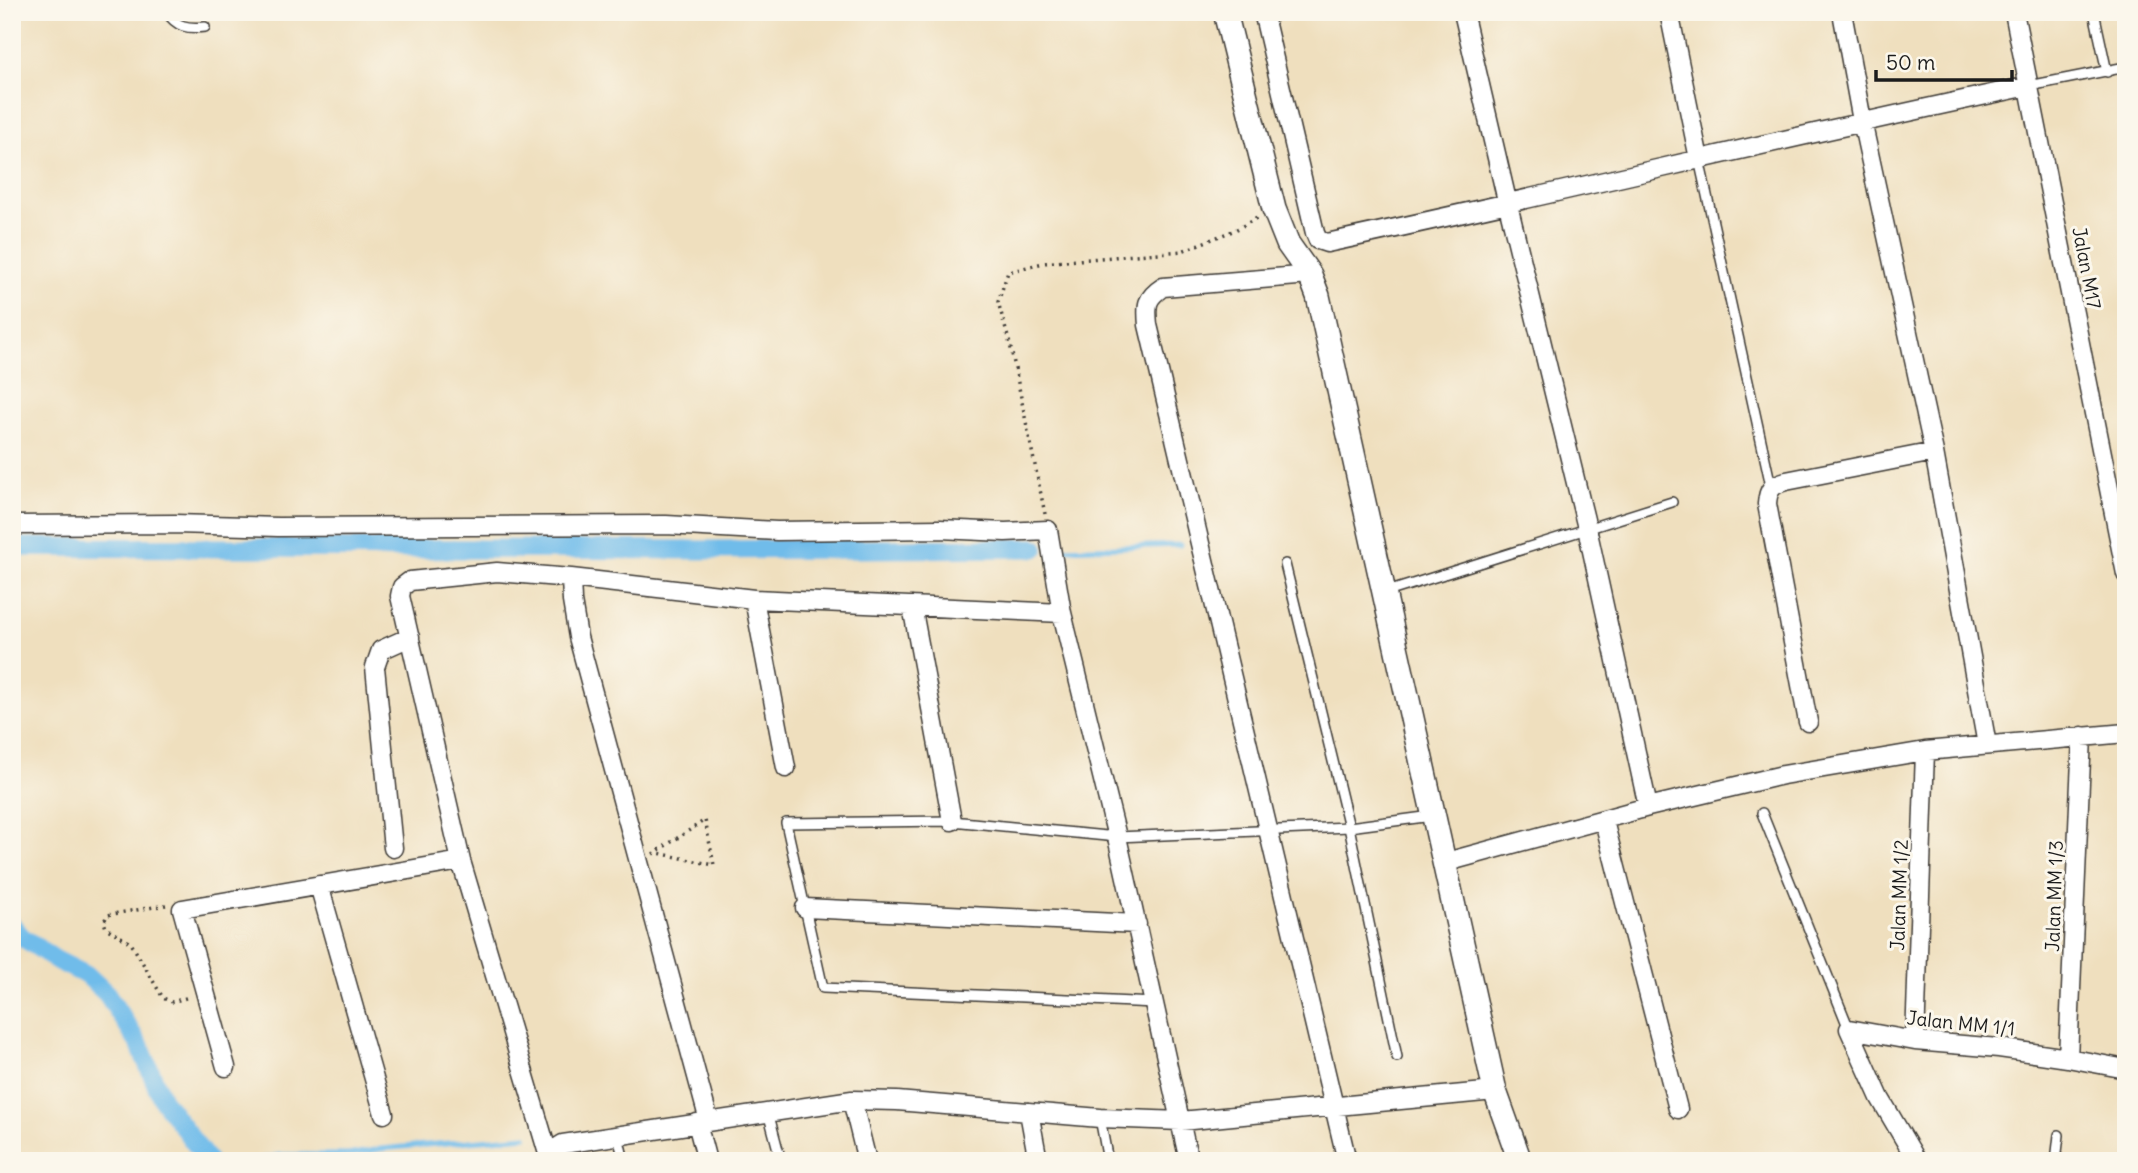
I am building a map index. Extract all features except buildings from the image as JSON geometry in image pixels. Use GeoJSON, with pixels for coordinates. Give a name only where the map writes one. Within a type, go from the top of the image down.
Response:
{"type":"FeatureCollection","features":[{"type":"Feature","properties":{"kind":"street"},"geometry":{"type":"LineString","coordinates":[[1225,12],[1274,209],[1288,244],[1310,275],[1318,296],[1495,1091],[1520,1161]]}},
{"type":"Feature","properties":{"kind":"street"},"geometry":{"type":"LineString","coordinates":[[1263,12],[1318,240],[1327,243],[1508,205],[1862,121],[2029,86]]}},
{"type":"Feature","properties":{"kind":"street"},"geometry":{"type":"LineString","coordinates":[[1463,12],[1587,528],[1648,807]]}},
{"type":"Feature","properties":{"kind":"street"},"geometry":{"type":"LineString","coordinates":[[1669,12],[1699,159]]}},
{"type":"Feature","properties":{"kind":"street"},"geometry":{"type":"LineString","coordinates":[[1842,12],[1862,121],[1934,452],[1987,745]]}},
{"type":"Feature","properties":{"kind":"street","name":"Jalan M17"},"geometry":{"type":"LineString","coordinates":[[2014,12],[2126,573]]}},
{"type":"Feature","properties":{"kind":"street"},"geometry":{"type":"LineString","coordinates":[[1310,275],[1163,287],[1151,295],[1146,309],[1346,1161]]}},
{"type":"Feature","properties":{"kind":"street"},"geometry":{"type":"LineString","coordinates":[[1808,722],[1767,504],[1768,493],[1772,486],[1786,481],[1934,452]]}},
{"type":"Feature","properties":{"kind":"street"},"geometry":{"type":"LineString","coordinates":[[12,525],[666,525],[777,531],[1048,530],[1062,613],[1117,837],[1189,1161]]}},
{"type":"Feature","properties":{"kind":"street"},"geometry":{"type":"LineString","coordinates":[[1062,613],[754,598],[497,572],[410,581],[402,587],[400,596],[461,861],[548,1159],[563,1144],[852,1100],[897,1101],[1100,1118],[1181,1121],[1495,1091]]}},
{"type":"Feature","properties":{"kind":"street"},"geometry":{"type":"LineString","coordinates":[[572,578],[572,601],[578,637],[703,1122],[707,1161]]}},
{"type":"Feature","properties":{"kind":"street"},"geometry":{"type":"LineString","coordinates":[[754,598],[786,768]]}},
{"type":"Feature","properties":{"kind":"street"},"geometry":{"type":"LineString","coordinates":[[912,606],[953,821]]}},
{"type":"Feature","properties":{"kind":"street"},"geometry":{"type":"LineString","coordinates":[[393,848],[375,667],[381,650],[410,637]]}},
{"type":"Feature","properties":{"kind":"street"},"geometry":{"type":"LineString","coordinates":[[1443,863],[1648,807],[1783,775],[1925,751],[2126,733]]}},
{"type":"Feature","properties":{"kind":"street","name":"Jalan MM 1/3"},"geometry":{"type":"LineString","coordinates":[[2068,1058],[2082,736]]}},
{"type":"Feature","properties":{"kind":"street","name":"Jalan MM 1/2"},"geometry":{"type":"LineString","coordinates":[[1915,1041],[1925,751]]}},
{"type":"Feature","properties":{"kind":"street"},"geometry":{"type":"LineString","coordinates":[[1604,821],[1678,1109]]}},
{"type":"Feature","properties":{"kind":"street"},"geometry":{"type":"LineString","coordinates":[[226,1067],[181,909],[461,861]]}},
{"type":"Feature","properties":{"kind":"street"},"geometry":{"type":"LineString","coordinates":[[319,885],[384,1114]]}},
{"type":"Feature","properties":{"kind":"street"},"geometry":{"type":"LineString","coordinates":[[805,908],[1137,924]]}},
{"type":"Feature","properties":{"kind":"street"},"geometry":{"type":"LineString","coordinates":[[1849,1029],[1880,1098],[1917,1161]]}},
{"type":"Feature","properties":{"kind":"street","name":"Jalan MM 1/1"},"geometry":{"type":"LineString","coordinates":[[1849,1029],[1915,1041],[1999,1048],[2126,1069]]}},
{"type":"Feature","properties":{"kind":"street"},"geometry":{"type":"LineString","coordinates":[[852,1100],[867,1161]]}},
{"type":"Feature","properties":{"kind":"street"},"geometry":{"type":"LineString","coordinates":[[1029,1112],[1038,1161]]}},
{"type":"Feature","properties":{"kind":"lane"},"geometry":{"type":"LineString","coordinates":[[167,12],[173,22],[182,26],[193,29],[205,27]]}},
{"type":"Feature","properties":{"kind":"lane"},"geometry":{"type":"LineString","coordinates":[[2094,12],[2107,72]]}},
{"type":"Feature","properties":{"kind":"lane"},"geometry":{"type":"LineString","coordinates":[[2029,86],[2126,67]]}},
{"type":"Feature","properties":{"kind":"lane"},"geometry":{"type":"LineString","coordinates":[[1699,159],[1772,486]]}},
{"type":"Feature","properties":{"kind":"lane"},"geometry":{"type":"LineString","coordinates":[[1382,593],[1672,502]]}},
{"type":"Feature","properties":{"kind":"lane"},"geometry":{"type":"LineString","coordinates":[[1285,564],[1349,827],[1397,1056]]}},
{"type":"Feature","properties":{"kind":"lane"},"geometry":{"type":"LineString","coordinates":[[1762,813],[1849,1029]]}},
{"type":"Feature","properties":{"kind":"lane"},"geometry":{"type":"LineString","coordinates":[[1155,1003],[823,988],[786,822],[953,821],[1117,837],[1349,827],[1432,816]]}},
{"type":"Feature","properties":{"kind":"lane"},"geometry":{"type":"LineString","coordinates":[[768,1112],[781,1161]]}},
{"type":"Feature","properties":{"kind":"lane"},"geometry":{"type":"LineString","coordinates":[[1100,1118],[1108,1161]]}},
{"type":"Feature","properties":{"kind":"lane"},"geometry":{"type":"LineString","coordinates":[[2056,1161],[2059,1135]]}},
{"type":"Feature","properties":{"kind":"lane"},"geometry":{"type":"LineString","coordinates":[[618,1136],[624,1161]]}},
{"type":"Feature","properties":{"kind":"path"},"geometry":{"type":"LineString","coordinates":[[1048,530],[1010,344],[998,302],[1008,272],[1043,262],[1182,251],[1236,230],[1274,209]]}},
{"type":"Feature","properties":{"kind":"path"},"geometry":{"type":"LineString","coordinates":[[705,820],[714,865],[658,853],[705,820]]}},
{"type":"Feature","properties":{"kind":"path"},"geometry":{"type":"LineString","coordinates":[[181,909],[163,904],[107,915],[104,922],[106,928],[131,943],[163,998],[172,1002],[205,992]]}},
{"type":"Feature","properties":{"kind":"waterway"},"geometry":{"type":"LineString","coordinates":[[1062,549],[1180,545]]}},
{"type":"Feature","properties":{"kind":"waterway"},"geometry":{"type":"LineString","coordinates":[[12,547],[699,550],[1035,548]]}},
{"type":"Feature","properties":{"kind":"waterway"},"geometry":{"type":"LineString","coordinates":[[12,925],[22,937],[56,960],[88,976],[107,994],[140,1046],[162,1099],[208,1161]]}},
{"type":"Feature","properties":{"kind":"waterway"},"geometry":{"type":"LineString","coordinates":[[251,1161],[281,1155],[348,1155],[381,1149],[526,1136]]}}]}
